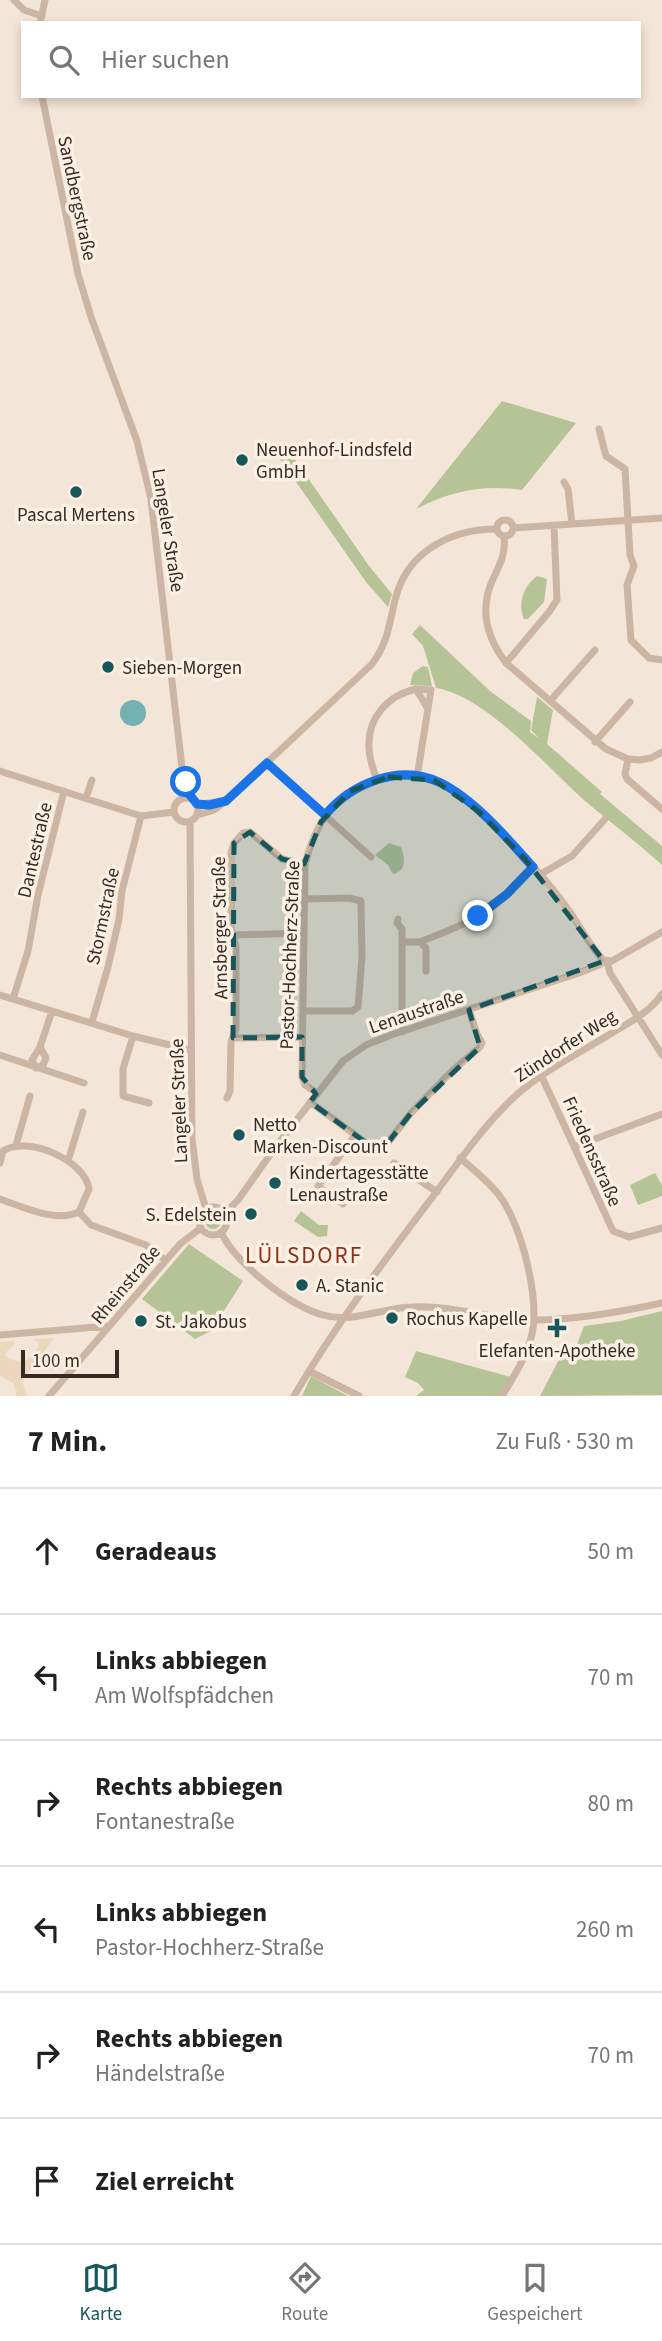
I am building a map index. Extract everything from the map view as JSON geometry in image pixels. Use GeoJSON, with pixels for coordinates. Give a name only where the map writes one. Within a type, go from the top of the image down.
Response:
{"type":"FeatureCollection","features":[{"type":"Feature","properties":{"kind":"street"},"geometry":{"type":"LineString","coordinates":[[13,0],[41,19],[46,0]]}},
{"type":"Feature","properties":{"kind":"street","name":"Sandbergstraße"},"geometry":{"type":"LineString","coordinates":[[42,98],[87,306]]}},
{"type":"Feature","properties":{"kind":"street","name":"Langeler Straße"},"geometry":{"type":"LineString","coordinates":[[87,306],[137,441],[151,499],[182,768],[181,799]]}},
{"type":"Feature","properties":{"kind":"street"},"geometry":{"type":"LineString","coordinates":[[600,429],[606,456],[625,469],[634,566],[627,584],[631,640],[649,658],[662,660]]}},
{"type":"Feature","properties":{"kind":"street"},"geometry":{"type":"LineString","coordinates":[[564,482],[568,489],[572,524]]}},
{"type":"Feature","properties":{"kind":"street"},"geometry":{"type":"LineString","coordinates":[[513,528],[662,518]]}},
{"type":"Feature","properties":{"kind":"street"},"geometry":{"type":"LineString","coordinates":[[496,529],[498,523],[504,520],[510,522],[513,528]]}},
{"type":"Feature","properties":{"kind":"street"},"geometry":{"type":"LineString","coordinates":[[506,663],[557,600],[554,526]]}},
{"type":"Feature","properties":{"kind":"street"},"geometry":{"type":"LineString","coordinates":[[496,529],[504,536],[510,534],[513,528]]}},
{"type":"Feature","properties":{"kind":"street"},"geometry":{"type":"LineString","coordinates":[[226,801],[209,805],[181,799],[174,812],[179,821],[190,822],[198,815],[214,810],[226,801],[372,664],[387,638],[398,590],[422,554],[457,534],[496,529]]}},
{"type":"Feature","properties":{"kind":"street"},"geometry":{"type":"LineString","coordinates":[[504,536],[504,556],[488,591],[485,610],[490,637],[506,663],[595,742],[617,756],[646,759],[662,752]]}},
{"type":"Feature","properties":{"kind":"street"},"geometry":{"type":"LineString","coordinates":[[550,701],[596,650]]}},
{"type":"Feature","properties":{"kind":"street"},"geometry":{"type":"LineString","coordinates":[[416,689],[428,709]]}},
{"type":"Feature","properties":{"kind":"street"},"geometry":{"type":"LineString","coordinates":[[377,779],[369,750],[373,723],[380,710],[394,697],[416,689],[431,690],[417,777]]}},
{"type":"Feature","properties":{"kind":"street"},"geometry":{"type":"LineString","coordinates":[[595,742],[629,702]]}},
{"type":"Feature","properties":{"kind":"street"},"geometry":{"type":"LineString","coordinates":[[628,759],[625,774],[627,779],[662,809]]}},
{"type":"Feature","properties":{"kind":"street"},"geometry":{"type":"LineString","coordinates":[[267,763],[371,857]]}},
{"type":"Feature","properties":{"kind":"street","name":"Langeler Straße"},"geometry":{"type":"LineString","coordinates":[[182,768],[195,802]]}},
{"type":"Feature","properties":{"kind":"street"},"geometry":{"type":"LineString","coordinates":[[0,771],[141,816],[174,812]]}},
{"type":"Feature","properties":{"kind":"street","name":"Pastor-Hochherz-Straße"},"geometry":{"type":"LineString","coordinates":[[317,1093],[305,1085],[302,1077],[305,864],[325,815],[343,796],[377,779],[399,776],[434,780],[458,794],[533,867],[607,961],[610,973],[662,1055]]}},
{"type":"Feature","properties":{"kind":"street"},"geometry":{"type":"LineString","coordinates":[[86,798],[92,780]]}},
{"type":"Feature","properties":{"kind":"street","name":"Dantestraße"},"geometry":{"type":"LineString","coordinates":[[13,999],[28,951],[38,895],[64,791]]}},
{"type":"Feature","properties":{"kind":"street"},"geometry":{"type":"LineString","coordinates":[[195,802],[198,815]]}},
{"type":"Feature","properties":{"kind":"street","name":"Stormstraße"},"geometry":{"type":"LineString","coordinates":[[92,1023],[108,967],[119,919],[122,891],[141,816]]}},
{"type":"Feature","properties":{"kind":"street"},"geometry":{"type":"LineString","coordinates":[[540,875],[572,856],[605,819]]}},
{"type":"Feature","properties":{"kind":"street","name":"Langeler Straße"},"geometry":{"type":"LineString","coordinates":[[190,822],[192,1139],[197,1179],[206,1209]]}},
{"type":"Feature","properties":{"kind":"street","name":"Arnsberger Straße"},"geometry":{"type":"LineString","coordinates":[[226,1098],[230,1091],[231,1042],[236,1028],[236,947],[231,929],[231,853],[239,836],[250,832],[282,859],[305,864]]}},
{"type":"Feature","properties":{"kind":"street"},"geometry":{"type":"LineString","coordinates":[[402,942],[420,942],[461,925],[507,894],[533,867]]}},
{"type":"Feature","properties":{"kind":"street"},"geometry":{"type":"LineString","coordinates":[[303,1011],[352,1011],[358,1007],[362,957],[361,901],[349,898],[304,899]]}},
{"type":"Feature","properties":{"kind":"street"},"geometry":{"type":"LineString","coordinates":[[398,919],[397,923],[402,927],[402,1032]]}},
{"type":"Feature","properties":{"kind":"street","name":"Lenaustraße"},"geometry":{"type":"LineString","coordinates":[[224,1214],[238,1200],[310,1101],[349,1055],[366,1045],[402,1032],[579,973],[645,943],[662,932]]}},
{"type":"Feature","properties":{"kind":"street"},"geometry":{"type":"LineString","coordinates":[[233,934],[303,933]]}},
{"type":"Feature","properties":{"kind":"street"},"geometry":{"type":"LineString","coordinates":[[420,942],[426,948],[426,971]]}},
{"type":"Feature","properties":{"kind":"street","name":"Zündorfer Weg"},"geometry":{"type":"LineString","coordinates":[[294,1396],[342,1318],[437,1192],[460,1157],[510,1101],[541,1075],[639,1016],[662,994]]}},
{"type":"Feature","properties":{"kind":"street"},"geometry":{"type":"LineString","coordinates":[[0,995],[133,1036],[190,1050]]}},
{"type":"Feature","properties":{"kind":"street"},"geometry":{"type":"LineString","coordinates":[[310,1101],[380,1153],[411,1113],[481,1047],[482,1043],[469,1010]]}},
{"type":"Feature","properties":{"kind":"street"},"geometry":{"type":"LineString","coordinates":[[36,1068],[43,1065],[46,1058],[40,1047],[52,1011]]}},
{"type":"Feature","properties":{"kind":"street"},"geometry":{"type":"LineString","coordinates":[[133,1036],[123,1069],[123,1096],[149,1102]]}},
{"type":"Feature","properties":{"kind":"street"},"geometry":{"type":"LineString","coordinates":[[233,1038],[302,1037]]}},
{"type":"Feature","properties":{"kind":"street"},"geometry":{"type":"LineString","coordinates":[[0,1055],[84,1083]]}},
{"type":"Feature","properties":{"kind":"street","name":"Friedensstraße"},"geometry":{"type":"LineString","coordinates":[[541,1075],[613,1231],[629,1237],[662,1228]]}},
{"type":"Feature","properties":{"kind":"street"},"geometry":{"type":"LineString","coordinates":[[16,1145],[30,1096]]}},
{"type":"Feature","properties":{"kind":"street"},"geometry":{"type":"LineString","coordinates":[[68,1161],[83,1112]]}},
{"type":"Feature","properties":{"kind":"street"},"geometry":{"type":"LineString","coordinates":[[576,1146],[662,1114]]}},
{"type":"Feature","properties":{"kind":"street"},"geometry":{"type":"LineString","coordinates":[[343,1204],[318,1186],[355,1135]]}},
{"type":"Feature","properties":{"kind":"street"},"geometry":{"type":"LineString","coordinates":[[0,1163],[2,1150],[16,1145],[45,1151],[68,1161],[83,1173],[88,1181],[88,1196],[79,1212],[59,1217],[0,1199]]}},
{"type":"Feature","properties":{"kind":"street"},"geometry":{"type":"LineString","coordinates":[[460,1157],[501,1197],[514,1222],[527,1260],[534,1320],[525,1354],[502,1396]]}},
{"type":"Feature","properties":{"kind":"street"},"geometry":{"type":"LineString","coordinates":[[394,1163],[437,1192]]}},
{"type":"Feature","properties":{"kind":"street"},"geometry":{"type":"LineString","coordinates":[[214,1207],[224,1214],[226,1226],[221,1232],[210,1235],[201,1228],[199,1220],[206,1209],[214,1207]]}},
{"type":"Feature","properties":{"kind":"street"},"geometry":{"type":"LineString","coordinates":[[79,1212],[91,1225],[146,1245],[165,1261]]}},
{"type":"Feature","properties":{"kind":"street","name":"Rheinstraße"},"geometry":{"type":"LineString","coordinates":[[49,1396],[165,1261],[185,1239],[201,1228]]}},
{"type":"Feature","properties":{"kind":"street"},"geometry":{"type":"LineString","coordinates":[[221,1232],[230,1248],[248,1266],[289,1299],[323,1315],[342,1318],[414,1307],[534,1320],[619,1312],[662,1303]]}},
{"type":"Feature","properties":{"kind":"street"},"geometry":{"type":"LineString","coordinates":[[0,1335],[108,1326]]}},
{"type":"Feature","properties":{"kind":"street"},"geometry":{"type":"LineString","coordinates":[[309,1371],[359,1396]]}},
{"type":"Feature","properties":{"kind":"highlighted area"},"geometry":{"type":"Polygon","coordinates":[[[388,777],[434,780],[478,811],[525,859],[604,961],[469,1010],[480,1047],[411,1113],[380,1153],[310,1102],[316,1094],[302,1077],[302,1037],[233,1038],[234,843],[250,832],[282,859],[304,864],[321,822],[350,791],[388,777]]]}},
{"type":"Feature","properties":{"kind":"green space"},"geometry":{"type":"Polygon","coordinates":[[[502,401],[576,423],[522,490],[468,490],[416,509],[502,401]]]}},
{"type":"Feature","properties":{"kind":"green space"},"geometry":{"type":"Polygon","coordinates":[[[285,445],[369,566],[392,594],[388,607],[366,582],[280,459],[285,445]]]}},
{"type":"Feature","properties":{"kind":"green space"},"geometry":{"type":"Polygon","coordinates":[[[537,576],[547,579],[544,602],[528,619],[524,619],[521,607],[523,595],[537,576]]]}},
{"type":"Feature","properties":{"kind":"green space"},"geometry":{"type":"Polygon","coordinates":[[[420,625],[490,691],[531,721],[530,732],[540,739],[531,730],[537,697],[553,710],[547,744],[602,792],[600,794],[662,846],[662,865],[584,800],[495,718],[475,704],[436,688],[423,646],[412,634],[420,625]]]}},
{"type":"Feature","properties":{"kind":"green space"},"geometry":{"type":"Polygon","coordinates":[[[423,666],[428,667],[432,686],[410,685],[413,673],[423,666]]]}},
{"type":"Feature","properties":{"kind":"green space"},"geometry":{"type":"Polygon","coordinates":[[[389,843],[401,847],[403,855],[403,867],[393,874],[388,865],[375,855],[389,843]]]}},
{"type":"Feature","properties":{"kind":"green space"},"geometry":{"type":"Polygon","coordinates":[[[655,1173],[662,1185],[662,1196],[638,1205],[630,1185],[655,1173]]]}},
{"type":"Feature","properties":{"kind":"green space"},"geometry":{"type":"Polygon","coordinates":[[[301,1211],[319,1225],[328,1225],[327,1236],[318,1237],[294,1221],[301,1211]]]}},
{"type":"Feature","properties":{"kind":"green space"},"geometry":{"type":"Polygon","coordinates":[[[213,1213],[219,1215],[219,1227],[213,1229],[207,1227],[205,1221],[207,1215],[213,1213]]]}},
{"type":"Feature","properties":{"kind":"green space"},"geometry":{"type":"Polygon","coordinates":[[[189,1244],[243,1281],[211,1331],[195,1339],[142,1299],[189,1244]]]}},
{"type":"Feature","properties":{"kind":"green space"},"geometry":{"type":"Polygon","coordinates":[[[662,1311],[662,1395],[540,1396],[566,1346],[576,1347],[584,1326],[662,1311]]]}},
{"type":"Feature","properties":{"kind":"green space"},"geometry":{"type":"Polygon","coordinates":[[[416,1351],[511,1377],[499,1396],[416,1396],[424,1390],[418,1383],[405,1377],[416,1351]]]}},
{"type":"Feature","properties":{"kind":"green space"},"geometry":{"type":"Polygon","coordinates":[[[311,1376],[348,1396],[302,1396],[311,1376]]]}},
{"type":"Feature","properties":{"kind":"shaded area"},"geometry":{"type":"Polygon","coordinates":[[[54,1338],[22,1381],[27,1396],[17,1396],[13,1383],[0,1376],[0,1342],[15,1341],[4,1354],[9,1359],[21,1362],[36,1351],[39,1344],[34,1339],[54,1338]]]}},
{"type":"Feature","properties":{"kind":"water"},"geometry":{"type":"Polygon","coordinates":[[[133,700],[142,704],[146,713],[142,722],[133,726],[124,722],[120,713],[124,704],[133,700]]]}},
{"type":"Feature","properties":{"kind":"place","name":"Neuenhof-Lindsfeld GmbH"},"geometry":{"type":"Point","coordinates":[242,460]}},
{"type":"Feature","properties":{"kind":"place","name":"Pascal Mertens"},"geometry":{"type":"Point","coordinates":[76,492]}},
{"type":"Feature","properties":{"kind":"place","name":"Sieben-Morgen"},"geometry":{"type":"Point","coordinates":[108,667]}},
{"type":"Feature","properties":{"kind":"place","name":"Netto Marken-Discount"},"geometry":{"type":"Point","coordinates":[239,1135]}},
{"type":"Feature","properties":{"kind":"place","name":"Kindertagesstätte Lenaustraße"},"geometry":{"type":"Point","coordinates":[275,1183]}},
{"type":"Feature","properties":{"kind":"place","name":"S. Edelstein"},"geometry":{"type":"Point","coordinates":[251,1214]}},
{"type":"Feature","properties":{"kind":"place","name":"A. Stanic"},"geometry":{"type":"Point","coordinates":[302,1285]}},
{"type":"Feature","properties":{"kind":"place","name":"Rochus Kapelle"},"geometry":{"type":"Point","coordinates":[392,1318]}},
{"type":"Feature","properties":{"kind":"place","name":"St. Jakobus"},"geometry":{"type":"Point","coordinates":[141,1321]}},
{"type":"Feature","properties":{"kind":"place","name":"Elefanten-Apotheke"},"geometry":{"type":"Point","coordinates":[557,1328]}},
{"type":"Feature","properties":{"kind":"district","name":"LÜLSDORF"},"geometry":{"type":"Point","coordinates":[304,1255]}},
{"type":"Feature","properties":{"kind":"route"},"geometry":{"type":"LineString","coordinates":[[186,782],[189,794],[197,804],[218,804],[226,801],[267,763],[325,815],[343,796],[377,779],[408,776],[441,783],[478,811],[533,867],[495,905],[478,916]]}}]}
